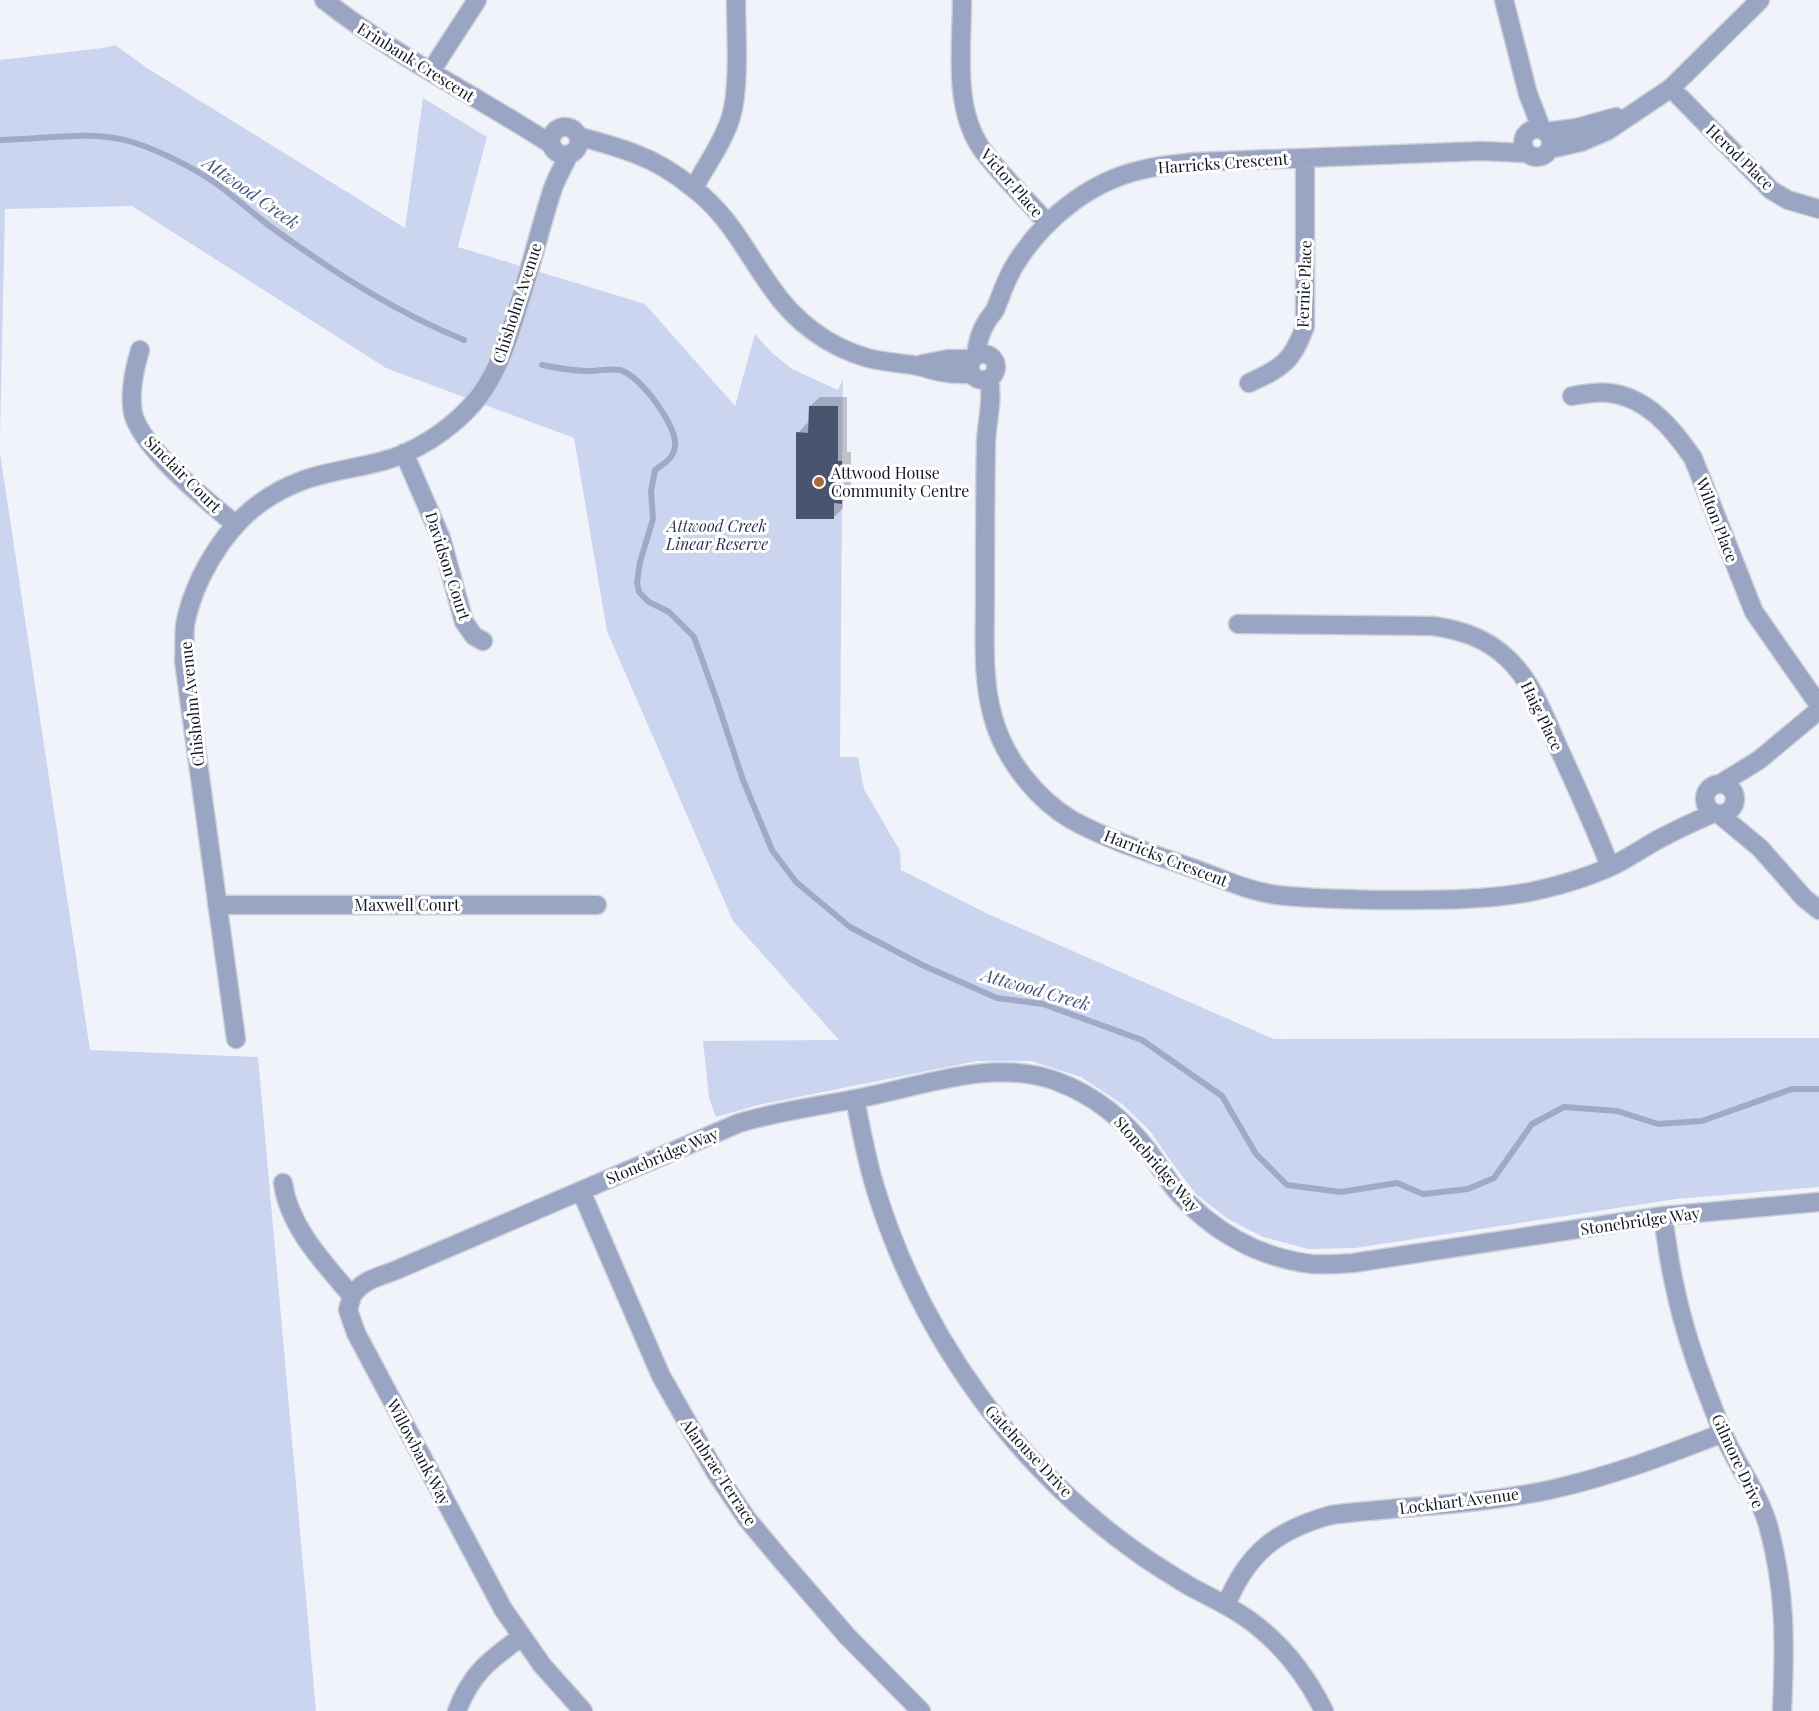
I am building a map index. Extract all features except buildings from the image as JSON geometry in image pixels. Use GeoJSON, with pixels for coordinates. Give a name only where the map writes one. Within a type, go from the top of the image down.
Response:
{"type":"FeatureCollection","features":[{"type":"Feature","properties":{"kind":"street","name":"Erinbank Crescent"},"geometry":{"type":"LineString","coordinates":[[324,0],[349,20],[474,99],[512,119],[564,144],[639,155],[694,188],[721,213],[771,287],[804,325],[825,340],[845,351],[869,359],[915,365],[948,373],[979,367]]}},
{"type":"Feature","properties":{"kind":"street"},"geometry":{"type":"LineString","coordinates":[[431,71],[477,0]]}},
{"type":"Feature","properties":{"kind":"street"},"geometry":{"type":"LineString","coordinates":[[694,188],[717,149],[730,118],[735,93],[736,0]]}},
{"type":"Feature","properties":{"kind":"street","name":"Victor Place"},"geometry":{"type":"LineString","coordinates":[[962,0],[962,89],[971,129],[980,146],[996,167],[1048,224]]}},
{"type":"Feature","properties":{"kind":"street"},"geometry":{"type":"LineString","coordinates":[[1504,0],[1528,94],[1536,139]]}},
{"type":"Feature","properties":{"kind":"street","name":"Harricks Crescent"},"geometry":{"type":"LineString","coordinates":[[1725,807],[1665,836],[1610,867],[1569,882],[1499,897],[1431,900],[1326,899],[1274,895],[1173,861],[1091,830],[1069,818],[1046,800],[1024,777],[1006,750],[993,720],[987,692],[984,653],[987,433],[990,414],[979,367],[978,340],[994,311],[1003,286],[1025,250],[1060,211],[1108,181],[1139,170],[1196,162],[1481,151],[1599,122],[1640,109],[1671,88],[1760,0]]}},
{"type":"Feature","properties":{"kind":"street","name":"Herod Place"},"geometry":{"type":"LineString","coordinates":[[1671,88],[1771,190],[1788,200],[1819,210]]}},
{"type":"Feature","properties":{"kind":"street","name":"Chisholm Avenue"},"geometry":{"type":"LineString","coordinates":[[236,1038],[184,661],[185,625],[194,592],[208,562],[235,524],[278,491],[303,480],[386,460],[404,453],[434,438],[472,406],[490,381],[514,322],[564,144]]}},
{"type":"Feature","properties":{"kind":"street","name":"Fernie Place"},"geometry":{"type":"LineString","coordinates":[[1249,383],[1275,372],[1290,357],[1299,344],[1305,326],[1305,158]]}},
{"type":"Feature","properties":{"kind":"street","name":"Sinclair Court"},"geometry":{"type":"LineString","coordinates":[[140,350],[134,372],[132,395],[133,413],[140,432],[152,448],[184,479],[235,524]]}},
{"type":"Feature","properties":{"kind":"street","name":"Wilton Place"},"geometry":{"type":"LineString","coordinates":[[1572,396],[1608,393],[1627,397],[1646,406],[1681,440],[1693,458],[1754,612],[1819,705]]}},
{"type":"Feature","properties":{"kind":"street","name":"Davidson Court"},"geometry":{"type":"LineString","coordinates":[[404,453],[441,538],[464,622],[474,636],[483,641]]}},
{"type":"Feature","properties":{"kind":"street","name":"Haig Place"},"geometry":{"type":"LineString","coordinates":[[1238,624],[1433,626],[1457,629],[1481,639],[1507,658],[1525,679],[1593,823],[1610,867]]}},
{"type":"Feature","properties":{"kind":"street"},"geometry":{"type":"LineString","coordinates":[[1819,710],[1759,760],[1708,789],[1704,798],[1707,807],[1725,807],[1804,898],[1819,910]]}},
{"type":"Feature","properties":{"kind":"street"},"geometry":{"type":"LineString","coordinates":[[1725,807],[1759,760]]}},
{"type":"Feature","properties":{"kind":"street"},"geometry":{"type":"LineString","coordinates":[[1720,783],[1730,787],[1725,807]]}},
{"type":"Feature","properties":{"kind":"street","name":"Harricks Crescent"},"geometry":{"type":"LineString","coordinates":[[1665,836],[1704,798]]}},
{"type":"Feature","properties":{"kind":"street","name":"Maxwell Court"},"geometry":{"type":"LineString","coordinates":[[217,905],[597,905]]}},
{"type":"Feature","properties":{"kind":"street","name":"Stonebridge Way"},"geometry":{"type":"LineString","coordinates":[[352,1296],[361,1284],[368,1280],[394,1272],[740,1123],[761,1116],[988,1072],[1030,1074],[1080,1091],[1106,1107],[1128,1127],[1175,1189],[1200,1214],[1227,1235],[1254,1249],[1312,1264],[1353,1263],[1663,1216],[1819,1202]]}},
{"type":"Feature","properties":{"kind":"street","name":"Gatehouse Drive"},"geometry":{"type":"LineString","coordinates":[[855,1099],[875,1188],[899,1253],[925,1309],[951,1355],[983,1401],[1018,1445],[1104,1527],[1171,1574],[1226,1605],[1257,1626],[1278,1645],[1301,1672],[1324,1711]]}},
{"type":"Feature","properties":{"kind":"street"},"geometry":{"type":"LineString","coordinates":[[283,1183],[288,1206],[297,1224],[352,1296]]}},
{"type":"Feature","properties":{"kind":"street","name":"Alanbrae Terrace"},"geometry":{"type":"LineString","coordinates":[[581,1191],[661,1376],[716,1473],[747,1519],[783,1562],[847,1636],[921,1711]]}},
{"type":"Feature","properties":{"kind":"street","name":"Gilmore Drive"},"geometry":{"type":"LineString","coordinates":[[1663,1216],[1674,1284],[1688,1339],[1723,1433],[1743,1470],[1767,1524],[1779,1577],[1784,1626],[1782,1711]]}},
{"type":"Feature","properties":{"kind":"street","name":"Willowbank Way"},"geometry":{"type":"LineString","coordinates":[[352,1296],[348,1310],[356,1332],[497,1600],[549,1674],[583,1711]]}},
{"type":"Feature","properties":{"kind":"street","name":"Lockhart Avenue"},"geometry":{"type":"LineString","coordinates":[[1226,1605],[1245,1567],[1264,1546],[1285,1532],[1310,1521],[1331,1515],[1547,1490],[1607,1475],[1723,1433]]}},
{"type":"Feature","properties":{"kind":"street"},"geometry":{"type":"LineString","coordinates":[[458,1711],[462,1697],[473,1678],[521,1637]]}},
{"type":"Feature","properties":{"kind":"green space","name":"Attwood Creek Linear Reserve"},"geometry":{"type":"Polygon","coordinates":[[[115,45],[147,68],[405,228],[423,98],[487,137],[458,247],[645,304],[735,406],[755,334],[771,352],[792,369],[838,390],[843,379],[840,757],[858,757],[864,789],[900,851],[901,870],[988,914],[1274,1039],[1819,1038],[1819,1187],[1676,1199],[1355,1248],[1308,1249],[1263,1237],[1228,1219],[1196,1194],[1150,1131],[1122,1104],[1081,1077],[1031,1061],[977,1061],[758,1105],[716,1117],[709,1098],[703,1041],[839,1040],[733,921],[607,631],[574,438],[386,368],[132,206],[5,209],[0,436],[0,60],[115,45]]]}},
{"type":"Feature","properties":{"kind":"green space"},"geometry":{"type":"Polygon","coordinates":[[[0,453],[90,1050],[258,1057],[316,1711],[0,1711],[0,453]]]}},
{"type":"Feature","properties":{"kind":"waterway","name":"Attwood Creek"},"geometry":{"type":"LineString","coordinates":[[0,140],[100,136],[132,142],[153,150],[214,182],[271,227],[364,290],[413,317],[464,340]]}},
{"type":"Feature","properties":{"kind":"waterway","name":"Attwood Creek"},"geometry":{"type":"LineString","coordinates":[[542,365],[582,371],[620,370],[647,391],[670,427],[675,446],[670,457],[655,470],[651,491],[653,519],[640,562],[637,582],[639,592],[649,602],[669,612],[694,637],[743,780],[772,850],[796,882],[850,927],[922,965],[997,998],[1043,1004],[1142,1040],[1222,1096],[1256,1154],[1287,1185],[1341,1192],[1397,1183],[1423,1194],[1468,1189],[1494,1178],[1532,1124],[1564,1107],[1617,1111],[1658,1124],[1702,1121],[1792,1089],[1819,1089]]}},
{"type":"Feature","properties":{"kind":"place","name":"Attwood House Community Centre"},"geometry":{"type":"Point","coordinates":[819,482]}}]}
